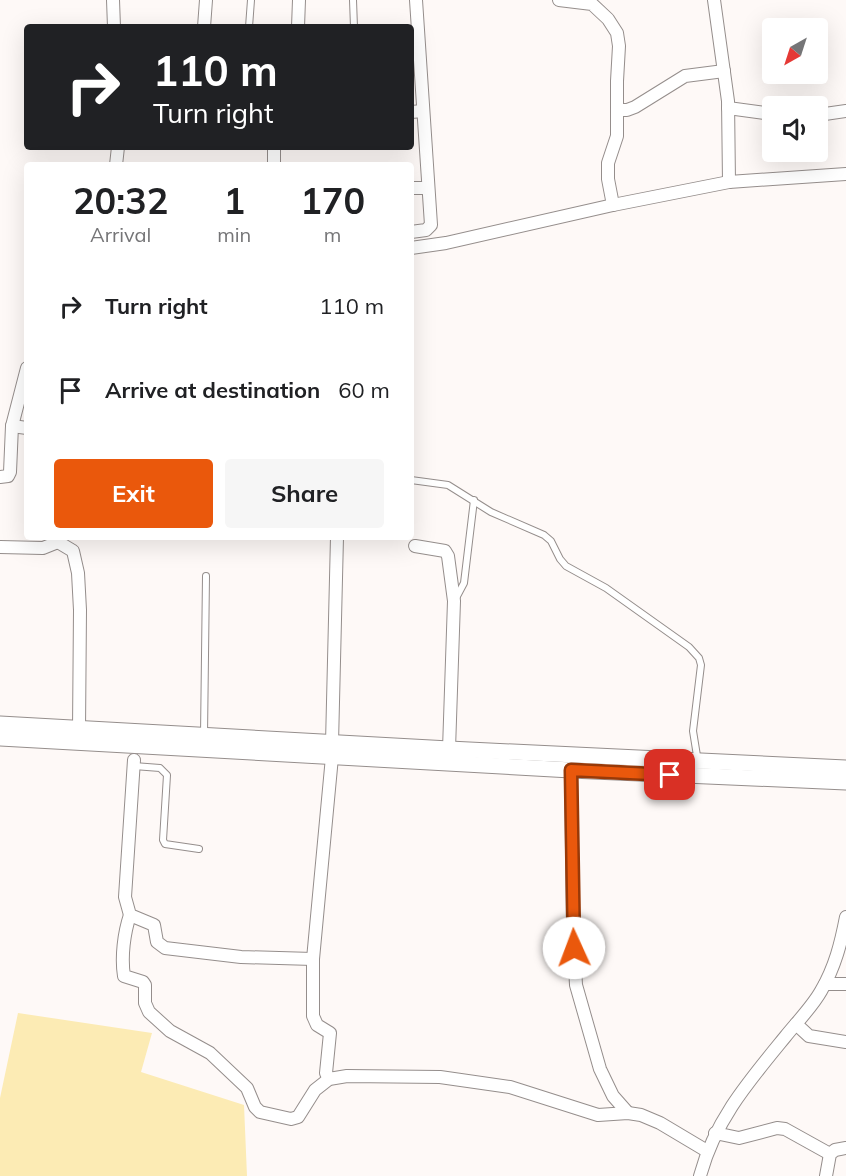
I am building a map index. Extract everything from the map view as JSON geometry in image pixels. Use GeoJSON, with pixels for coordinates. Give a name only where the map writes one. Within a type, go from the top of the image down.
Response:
{"type":"FeatureCollection","features":[{"type":"Feature","properties":{"kind":"street"},"geometry":{"type":"LineString","coordinates":[[113,0],[114,24]]}},
{"type":"Feature","properties":{"kind":"street"},"geometry":{"type":"LineString","coordinates":[[204,24],[206,0]]}},
{"type":"Feature","properties":{"kind":"street"},"geometry":{"type":"LineString","coordinates":[[298,24],[299,0]]}},
{"type":"Feature","properties":{"kind":"street"},"geometry":{"type":"LineString","coordinates":[[414,232],[426,231],[430,228],[428,188],[417,111],[416,0]]}},
{"type":"Feature","properties":{"kind":"street"},"geometry":{"type":"LineString","coordinates":[[559,0],[594,2],[617,33],[619,46],[616,136],[608,163],[608,179],[613,205]]}},
{"type":"Feature","properties":{"kind":"street"},"geometry":{"type":"LineString","coordinates":[[714,0],[728,108],[729,182]]}},
{"type":"Feature","properties":{"kind":"street"},"geometry":{"type":"LineString","coordinates":[[616,110],[635,107],[685,76],[724,71]]}},
{"type":"Feature","properties":{"kind":"street"},"geometry":{"type":"LineString","coordinates":[[728,108],[762,113]]}},
{"type":"Feature","properties":{"kind":"street"},"geometry":{"type":"LineString","coordinates":[[828,114],[846,111]]}},
{"type":"Feature","properties":{"kind":"street"},"geometry":{"type":"LineString","coordinates":[[414,248],[446,243],[613,205],[729,182],[846,174]]}},
{"type":"Feature","properties":{"kind":"street"},"geometry":{"type":"LineString","coordinates":[[414,188],[428,188]]}},
{"type":"Feature","properties":{"kind":"street"},"geometry":{"type":"LineString","coordinates":[[0,477],[8,476],[10,472],[12,426],[24,380]]}},
{"type":"Feature","properties":{"kind":"street"},"geometry":{"type":"LineString","coordinates":[[12,426],[24,428]]}},
{"type":"Feature","properties":{"kind":"street"},"geometry":{"type":"LineString","coordinates":[[0,547],[43,548],[55,540]]}},
{"type":"Feature","properties":{"kind":"street"},"geometry":{"type":"LineString","coordinates":[[57,540],[73,551],[78,573],[79,729]]}},
{"type":"Feature","properties":{"kind":"street"},"geometry":{"type":"LineString","coordinates":[[329,1079],[326,1073],[330,1033],[317,1025],[313,1016],[313,959],[332,750],[337,540]]}},
{"type":"Feature","properties":{"kind":"street"},"geometry":{"type":"LineString","coordinates":[[415,546],[445,551],[448,556],[454,601],[449,749]]}},
{"type":"Feature","properties":{"kind":"street"},"geometry":{"type":"LineString","coordinates":[[0,724],[204,736],[332,750],[571,770],[846,782]]}},
{"type":"Feature","properties":{"kind":"street"},"geometry":{"type":"LineString","coordinates":[[0,738],[332,750],[449,749],[846,768]]}},
{"type":"Feature","properties":{"kind":"street"},"geometry":{"type":"LineString","coordinates":[[134,763],[125,897],[130,915],[122,968],[124,976],[143,982],[145,1003],[149,1012],[170,1031],[210,1053],[247,1088],[257,1110],[291,1119],[298,1117],[315,1090],[329,1079],[346,1076],[440,1077],[510,1087],[598,1115],[628,1113],[641,1115],[706,1151]]}},
{"type":"Feature","properties":{"kind":"street"},"geometry":{"type":"LineString","coordinates":[[571,770],[576,985],[600,1069],[613,1096],[628,1113]]}},
{"type":"Feature","properties":{"kind":"street"},"geometry":{"type":"LineString","coordinates":[[130,915],[154,926],[158,942],[165,948],[241,957],[313,959]]}},
{"type":"Feature","properties":{"kind":"street"},"geometry":{"type":"LineString","coordinates":[[700,1176],[706,1151],[734,1101],[825,984],[840,950],[846,917]]}},
{"type":"Feature","properties":{"kind":"street"},"geometry":{"type":"LineString","coordinates":[[825,984],[846,984]]}},
{"type":"Feature","properties":{"kind":"street"},"geometry":{"type":"LineString","coordinates":[[796,1024],[809,1036],[846,1042]]}},
{"type":"Feature","properties":{"kind":"street"},"geometry":{"type":"LineString","coordinates":[[715,1133],[739,1138],[777,1128],[784,1129],[830,1154]]}},
{"type":"Feature","properties":{"kind":"street"},"geometry":{"type":"LineString","coordinates":[[826,1176],[830,1154],[835,1150],[846,1148]]}},
{"type":"Feature","properties":{"kind":"lane"},"geometry":{"type":"LineString","coordinates":[[249,24],[251,0]]}},
{"type":"Feature","properties":{"kind":"lane"},"geometry":{"type":"LineString","coordinates":[[353,0],[354,24]]}},
{"type":"Feature","properties":{"kind":"lane"},"geometry":{"type":"LineString","coordinates":[[414,480],[448,485],[491,512],[544,535],[566,566],[606,588],[688,647],[699,658],[701,665],[693,731],[698,762]]}},
{"type":"Feature","properties":{"kind":"lane"},"geometry":{"type":"LineString","coordinates":[[454,601],[464,583],[474,500]]}},
{"type":"Feature","properties":{"kind":"lane"},"geometry":{"type":"LineString","coordinates":[[204,736],[206,576]]}},
{"type":"Feature","properties":{"kind":"lane"},"geometry":{"type":"LineString","coordinates":[[134,763],[160,768],[167,775],[163,840],[165,844],[199,849]]}},
{"type":"Feature","properties":{"kind":"shaded area"},"geometry":{"type":"Polygon","coordinates":[[[18,1013],[152,1033],[141,1072],[244,1105],[247,1176],[0,1176],[0,1098],[18,1013]]]}},
{"type":"Feature","properties":{"kind":"route"},"geometry":{"type":"LineString","coordinates":[[574,948],[571,770],[670,775]]}}]}
